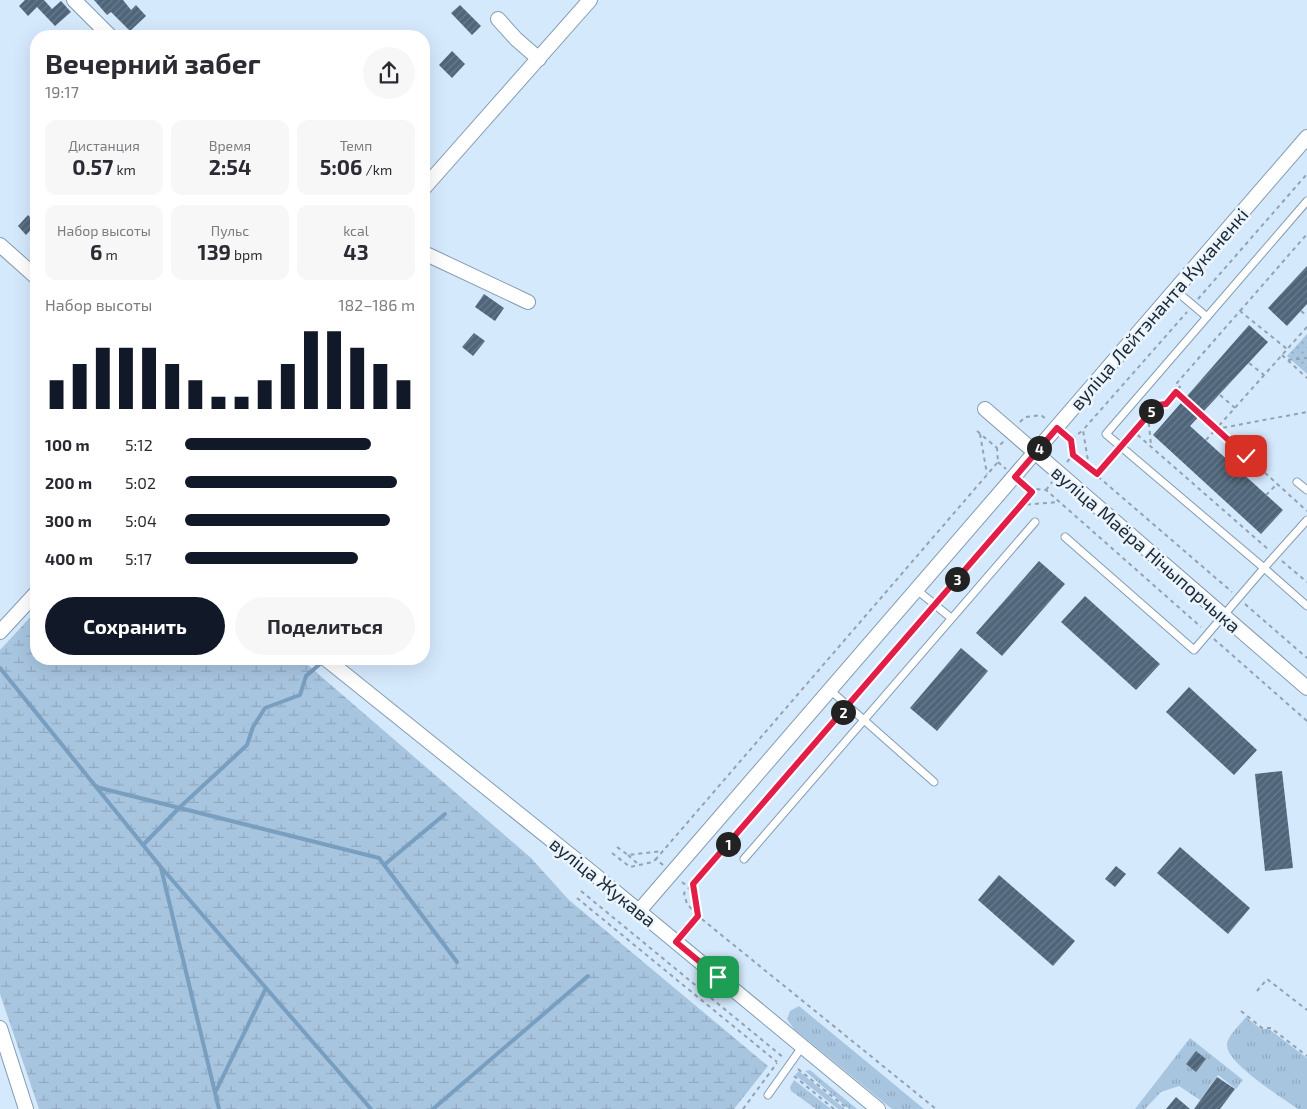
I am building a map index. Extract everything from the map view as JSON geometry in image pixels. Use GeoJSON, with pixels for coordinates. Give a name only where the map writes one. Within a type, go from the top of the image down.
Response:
{"type":"FeatureCollection","features":[{"type":"Feature","properties":{"kind":"street"},"geometry":{"type":"LineString","coordinates":[[74,0],[104,30]]}},
{"type":"Feature","properties":{"kind":"street"},"geometry":{"type":"LineString","coordinates":[[430,181],[590,0]]}},
{"type":"Feature","properties":{"kind":"street"},"geometry":{"type":"LineString","coordinates":[[498,19],[538,59]]}},
{"type":"Feature","properties":{"kind":"street","name":"вуліца Лейтэнанта Куканенкі"},"geometry":{"type":"LineString","coordinates":[[639,911],[1307,137]]}},
{"type":"Feature","properties":{"kind":"street"},"geometry":{"type":"LineString","coordinates":[[0,245],[30,272]]}},
{"type":"Feature","properties":{"kind":"street"},"geometry":{"type":"LineString","coordinates":[[430,256],[528,302]]}},
{"type":"Feature","properties":{"kind":"street","name":"вуліца Маёра Нічыпорчыка"},"geometry":{"type":"LineString","coordinates":[[985,409],[1307,688]]}},
{"type":"Feature","properties":{"kind":"street"},"geometry":{"type":"LineString","coordinates":[[0,632],[30,600]]}},
{"type":"Feature","properties":{"kind":"street","name":"вуліца Жукава"},"geometry":{"type":"LineString","coordinates":[[333,665],[639,911],[878,1109]]}},
{"type":"Feature","properties":{"kind":"street"},"geometry":{"type":"LineString","coordinates":[[0,1028],[26,1109]]}},
{"type":"Feature","properties":{"kind":"lane"},"geometry":{"type":"LineString","coordinates":[[1305,206],[1106,434],[1307,606]]}},
{"type":"Feature","properties":{"kind":"lane"},"geometry":{"type":"LineString","coordinates":[[1175,290],[1207,317]]}},
{"type":"Feature","properties":{"kind":"lane"},"geometry":{"type":"LineString","coordinates":[[1297,482],[1307,490]]}},
{"type":"Feature","properties":{"kind":"lane"},"geometry":{"type":"LineString","coordinates":[[1066,537],[1194,650],[1307,520]]}},
{"type":"Feature","properties":{"kind":"lane"},"geometry":{"type":"LineString","coordinates":[[744,858],[1035,522]]}},
{"type":"Feature","properties":{"kind":"lane"},"geometry":{"type":"LineString","coordinates":[[917,590],[951,618]]}},
{"type":"Feature","properties":{"kind":"lane"},"geometry":{"type":"LineString","coordinates":[[830,690],[934,782]]}},
{"type":"Feature","properties":{"kind":"lane"},"geometry":{"type":"LineString","coordinates":[[768,1095],[802,1047]]}},
{"type":"Feature","properties":{"kind":"path"},"geometry":{"type":"LineString","coordinates":[[1071,440],[1083,430],[1307,174]]}},
{"type":"Feature","properties":{"kind":"path"},"geometry":{"type":"LineString","coordinates":[[1097,474],[1157,405],[1166,404],[1180,387],[1176,384],[1307,234]]}},
{"type":"Feature","properties":{"kind":"path"},"geometry":{"type":"LineString","coordinates":[[1240,310],[1287,350]]}},
{"type":"Feature","properties":{"kind":"path"},"geometry":{"type":"LineString","coordinates":[[1301,311],[1307,316]]}},
{"type":"Feature","properties":{"kind":"path"},"geometry":{"type":"LineString","coordinates":[[1206,440],[1307,326]]}},
{"type":"Feature","properties":{"kind":"path"},"geometry":{"type":"LineString","coordinates":[[1282,355],[1307,378]]}},
{"type":"Feature","properties":{"kind":"path"},"geometry":{"type":"LineString","coordinates":[[1288,360],[1307,358]]}},
{"type":"Feature","properties":{"kind":"path"},"geometry":{"type":"LineString","coordinates":[[1249,363],[1264,375]]}},
{"type":"Feature","properties":{"kind":"path"},"geometry":{"type":"LineString","coordinates":[[1176,392],[1307,510]]}},
{"type":"Feature","properties":{"kind":"path"},"geometry":{"type":"LineString","coordinates":[[1220,395],[1235,408]]}},
{"type":"Feature","properties":{"kind":"path"},"geometry":{"type":"LineString","coordinates":[[1216,429],[1307,412]]}},
{"type":"Feature","properties":{"kind":"path"},"geometry":{"type":"LineString","coordinates":[[1032,492],[998,462],[997,448],[1025,417],[1041,415],[1071,440],[1073,455],[1307,658]]}},
{"type":"Feature","properties":{"kind":"path"},"geometry":{"type":"LineString","coordinates":[[1148,415],[1152,447]]}},
{"type":"Feature","properties":{"kind":"path"},"geometry":{"type":"LineString","coordinates":[[1083,430],[1089,468]]}},
{"type":"Feature","properties":{"kind":"path"},"geometry":{"type":"LineString","coordinates":[[977,431],[997,448]]}},
{"type":"Feature","properties":{"kind":"path"},"geometry":{"type":"LineString","coordinates":[[1133,431],[1307,582]]}},
{"type":"Feature","properties":{"kind":"path"},"geometry":{"type":"LineString","coordinates":[[980,434],[987,474]]}},
{"type":"Feature","properties":{"kind":"path"},"geometry":{"type":"LineString","coordinates":[[1235,467],[1246,456]]}},
{"type":"Feature","properties":{"kind":"path"},"geometry":{"type":"LineString","coordinates":[[612,853],[630,867],[653,862],[656,859],[998,462]]}},
{"type":"Feature","properties":{"kind":"path"},"geometry":{"type":"LineString","coordinates":[[1266,495],[1277,483]]}},
{"type":"Feature","properties":{"kind":"path"},"geometry":{"type":"LineString","coordinates":[[936,1109],[698,916],[686,904],[684,894],[1032,492],[1036,489],[1046,490],[1307,721]]}},
{"type":"Feature","properties":{"kind":"path"},"geometry":{"type":"LineString","coordinates":[[1021,505],[1059,502]]}},
{"type":"Feature","properties":{"kind":"path"},"geometry":{"type":"LineString","coordinates":[[617,848],[639,865]]}},
{"type":"Feature","properties":{"kind":"path"},"geometry":{"type":"LineString","coordinates":[[628,855],[663,851]]}},
{"type":"Feature","properties":{"kind":"path"},"geometry":{"type":"LineString","coordinates":[[656,859],[689,888]]}},
{"type":"Feature","properties":{"kind":"path"},"geometry":{"type":"LineString","coordinates":[[662,958],[698,916],[693,884]]}},
{"type":"Feature","properties":{"kind":"path"},"geometry":{"type":"LineString","coordinates":[[581,891],[662,958],[834,1109]]}},
{"type":"Feature","properties":{"kind":"path"},"geometry":{"type":"LineString","coordinates":[[577,898],[777,1062],[788,1067],[848,1109]]}},
{"type":"Feature","properties":{"kind":"path"},"geometry":{"type":"LineString","coordinates":[[1257,991],[1267,979],[1307,1010]]}},
{"type":"Feature","properties":{"kind":"path"},"geometry":{"type":"LineString","coordinates":[[1241,1011],[1262,1028],[1271,1028],[1307,1056]]}},
{"type":"Feature","properties":{"kind":"path"},"geometry":{"type":"LineString","coordinates":[[743,1109],[777,1062]]}},
{"type":"Feature","properties":{"kind":"green space"},"geometry":{"type":"Polygon","coordinates":[[[1307,334],[1307,374],[1287,356],[1307,334]]]}},
{"type":"Feature","properties":{"kind":"green space"},"geometry":{"type":"Polygon","coordinates":[[[30,618],[30,665],[308,665],[530,857],[569,900],[768,1066],[734,1109],[39,1109],[0,994],[0,650],[30,618]]]}},
{"type":"Feature","properties":{"kind":"green space"},"geometry":{"type":"Polygon","coordinates":[[[799,1006],[924,1109],[892,1109],[794,1029],[787,1019],[790,1011],[799,1006]]]}},
{"type":"Feature","properties":{"kind":"green space"},"geometry":{"type":"Polygon","coordinates":[[[1246,1017],[1261,1029],[1269,1029],[1307,1058],[1307,1109],[1298,1109],[1269,1089],[1246,1071],[1229,1053],[1227,1045],[1229,1038],[1246,1017]]]}},
{"type":"Feature","properties":{"kind":"green space"},"geometry":{"type":"Polygon","coordinates":[[[1190,1038],[1243,1080],[1236,1089],[1218,1075],[1200,1100],[1179,1086],[1161,1092],[1145,1109],[1135,1109],[1190,1038]]]}},
{"type":"Feature","properties":{"kind":"green space"},"geometry":{"type":"Polygon","coordinates":[[[810,1070],[857,1109],[849,1109],[805,1071],[810,1070]]]}},
{"type":"Feature","properties":{"kind":"green space"},"geometry":{"type":"Polygon","coordinates":[[[799,1071],[845,1109],[838,1109],[795,1075],[799,1071]]]}},
{"type":"Feature","properties":{"kind":"green space"},"geometry":{"type":"Polygon","coordinates":[[[794,1080],[831,1109],[816,1109],[791,1091],[790,1087],[794,1080]]]}},
{"type":"Feature","properties":{"kind":"building"},"geometry":{"type":"Polygon","coordinates":[[[25,0],[44,0],[52,9],[61,1],[71,12],[55,26],[37,7],[28,16],[19,6],[25,0]]]}},
{"type":"Feature","properties":{"kind":"building"},"geometry":{"type":"Polygon","coordinates":[[[94,0],[123,0],[131,10],[136,5],[146,16],[129,30],[111,12],[107,15],[94,0]]]}},
{"type":"Feature","properties":{"kind":"building"},"geometry":{"type":"Polygon","coordinates":[[[460,5],[481,26],[472,35],[451,13],[460,5]]]}},
{"type":"Feature","properties":{"kind":"building"},"geometry":{"type":"Polygon","coordinates":[[[452,51],[465,64],[452,78],[439,65],[452,51]]]}},
{"type":"Feature","properties":{"kind":"building"},"geometry":{"type":"Polygon","coordinates":[[[28,215],[30,217],[30,231],[26,235],[18,226],[28,215]]]}},
{"type":"Feature","properties":{"kind":"building"},"geometry":{"type":"Polygon","coordinates":[[[1307,266],[1307,304],[1287,326],[1268,308],[1307,266]]]}},
{"type":"Feature","properties":{"kind":"building"},"geometry":{"type":"Polygon","coordinates":[[[484,294],[504,308],[495,321],[475,307],[484,294]]]}},
{"type":"Feature","properties":{"kind":"building"},"geometry":{"type":"Polygon","coordinates":[[[1249,325],[1268,342],[1190,426],[1283,510],[1261,534],[1153,435],[1249,325]]]}},
{"type":"Feature","properties":{"kind":"building"},"geometry":{"type":"Polygon","coordinates":[[[474,333],[485,341],[473,356],[462,347],[474,333]]]}},
{"type":"Feature","properties":{"kind":"building"},"geometry":{"type":"Polygon","coordinates":[[[1039,561],[1065,584],[1002,656],[976,633],[1039,561]]]}},
{"type":"Feature","properties":{"kind":"building"},"geometry":{"type":"Polygon","coordinates":[[[1085,596],[1160,664],[1136,690],[1061,622],[1085,596]]]}},
{"type":"Feature","properties":{"kind":"building"},"geometry":{"type":"Polygon","coordinates":[[[961,648],[988,671],[937,731],[910,708],[961,648]]]}},
{"type":"Feature","properties":{"kind":"building"},"geometry":{"type":"Polygon","coordinates":[[[1189,687],[1257,750],[1234,775],[1166,712],[1189,687]]]}},
{"type":"Feature","properties":{"kind":"building"},"geometry":{"type":"Polygon","coordinates":[[[1282,771],[1293,868],[1265,871],[1255,774],[1282,771]]]}},
{"type":"Feature","properties":{"kind":"building"},"geometry":{"type":"Polygon","coordinates":[[[1180,847],[1250,908],[1228,934],[1157,873],[1180,847]]]}},
{"type":"Feature","properties":{"kind":"building"},"geometry":{"type":"Polygon","coordinates":[[[1116,866],[1126,874],[1115,887],[1105,879],[1116,866]]]}},
{"type":"Feature","properties":{"kind":"building"},"geometry":{"type":"Polygon","coordinates":[[[999,875],[1075,941],[1053,966],[978,900],[999,875]]]}},
{"type":"Feature","properties":{"kind":"building"},"geometry":{"type":"Polygon","coordinates":[[[1196,1051],[1206,1059],[1196,1072],[1186,1064],[1196,1051]]]}},
{"type":"Feature","properties":{"kind":"building"},"geometry":{"type":"Polygon","coordinates":[[[1217,1077],[1235,1089],[1220,1109],[1194,1109],[1217,1077]]]}},
{"type":"Feature","properties":{"kind":"building"},"geometry":{"type":"Polygon","coordinates":[[[1176,1097],[1190,1109],[1166,1109],[1176,1097]]]}},
{"type":"Feature","properties":{"kind":"waterway"},"geometry":{"type":"LineString","coordinates":[[143,845],[179,808],[247,745],[253,727],[265,708],[300,695],[306,676],[319,665]]}},
{"type":"Feature","properties":{"kind":"waterway"},"geometry":{"type":"LineString","coordinates":[[0,668],[160,866],[371,1109]]}},
{"type":"Feature","properties":{"kind":"waterway"},"geometry":{"type":"LineString","coordinates":[[96,787],[379,858],[457,962]]}},
{"type":"Feature","properties":{"kind":"waterway"},"geometry":{"type":"LineString","coordinates":[[384,865],[445,814]]}},
{"type":"Feature","properties":{"kind":"waterway"},"geometry":{"type":"LineString","coordinates":[[161,868],[219,1109]]}},
{"type":"Feature","properties":{"kind":"waterway"},"geometry":{"type":"LineString","coordinates":[[433,1109],[588,976]]}},
{"type":"Feature","properties":{"kind":"waterway"},"geometry":{"type":"LineString","coordinates":[[216,1091],[266,988]]}},
{"type":"Feature","properties":{"kind":"route"},"geometry":{"type":"LineString","coordinates":[[718,977],[676,942],[698,916],[693,884],[1032,492],[1015,477],[1057,428],[1071,440],[1073,455],[1097,474],[1157,405],[1166,404],[1176,392],[1246,456]]}}]}
